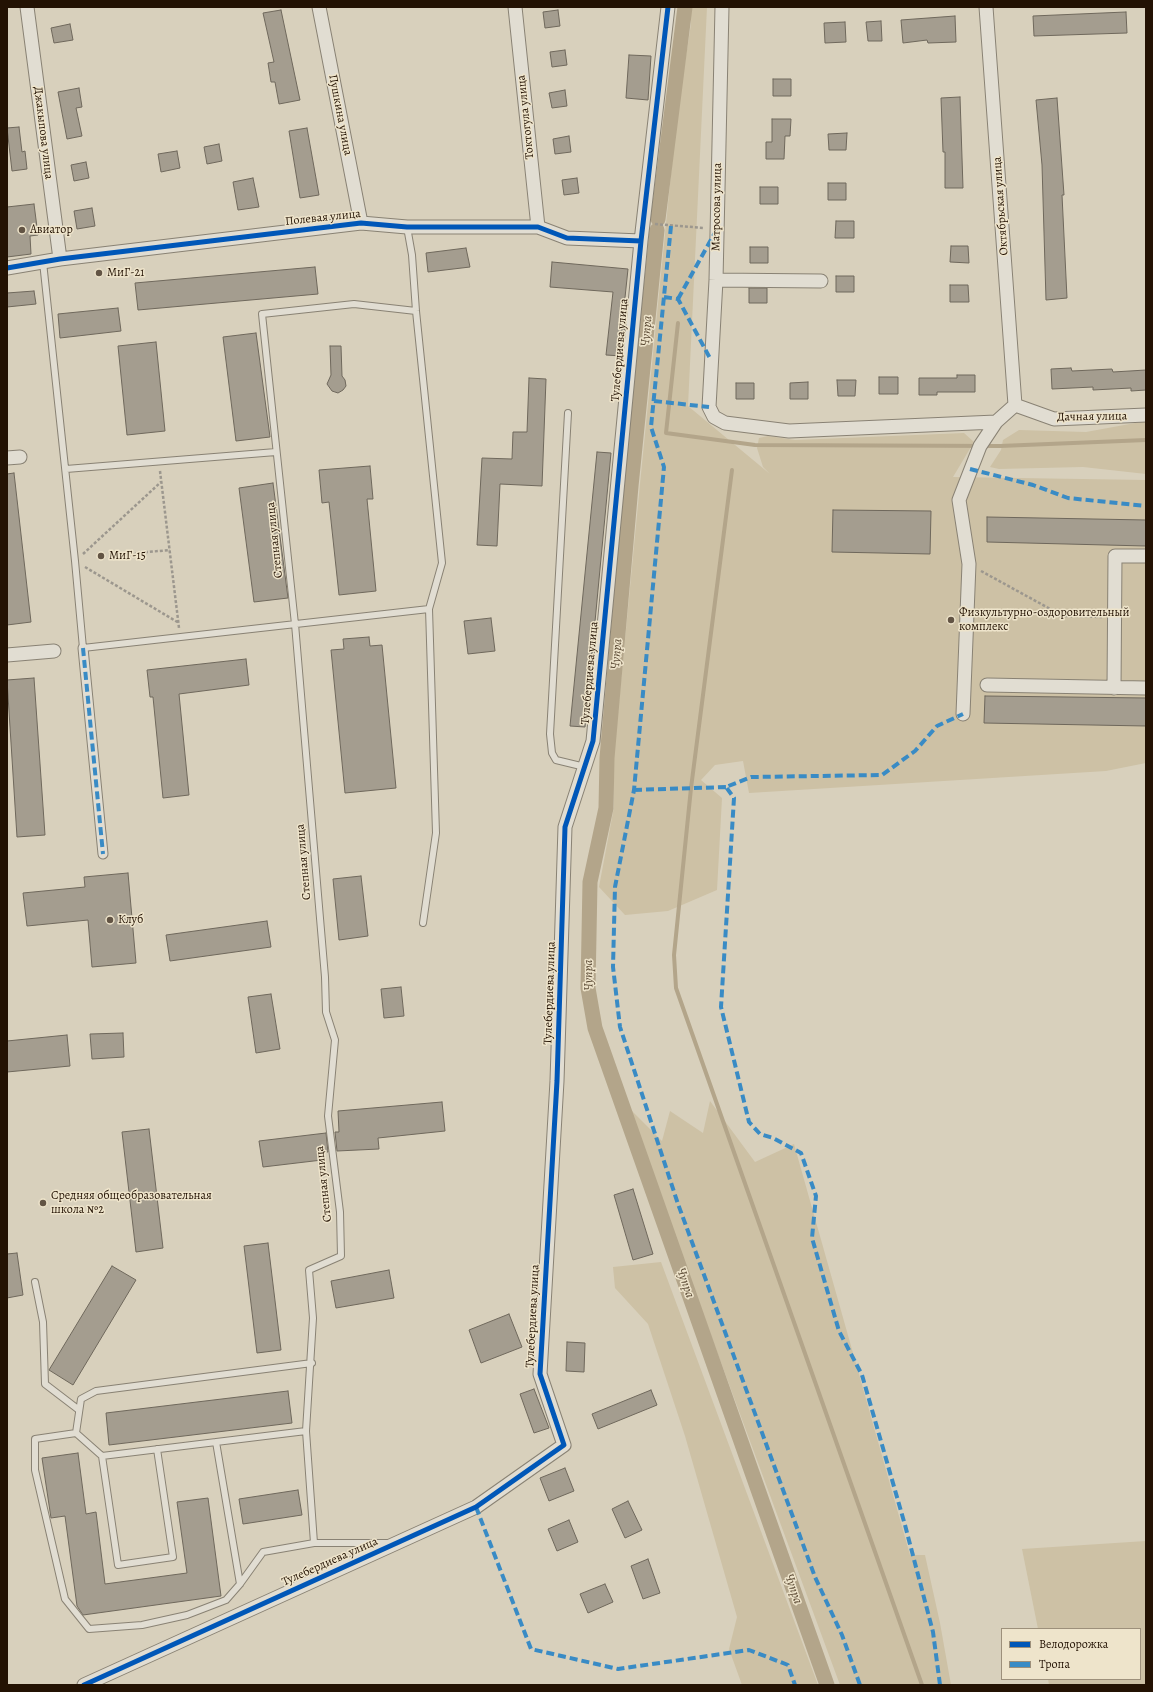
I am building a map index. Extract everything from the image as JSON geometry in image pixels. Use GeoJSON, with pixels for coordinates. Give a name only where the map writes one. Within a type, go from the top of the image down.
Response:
{"type":"FeatureCollection","features":[{"type":"Feature","properties":{"kind":"street","name":"Джакыпова улица"},"geometry":{"type":"LineString","coordinates":[[27,7],[60,259]]}},
{"type":"Feature","properties":{"kind":"street","name":"Пушкина улица"},"geometry":{"type":"LineString","coordinates":[[319,7],[361,223]]}},
{"type":"Feature","properties":{"kind":"street","name":"Токтогула улица"},"geometry":{"type":"LineString","coordinates":[[516,7],[538,227]]}},
{"type":"Feature","properties":{"kind":"street","name":"Тулебердиева улица"},"geometry":{"type":"LineString","coordinates":[[84,1685],[476,1507],[564,1445],[540,1374],[556,1081],[565,827],[593,741],[641,241],[668,7]]}},
{"type":"Feature","properties":{"kind":"street","name":"Матросова улица"},"geometry":{"type":"LineString","coordinates":[[722,7],[716,280],[709,407],[714,417],[725,422],[789,431],[996,422]]}},
{"type":"Feature","properties":{"kind":"street","name":"Октябрьская улица"},"geometry":{"type":"LineString","coordinates":[[986,7],[1015,405]]}},
{"type":"Feature","properties":{"kind":"street","name":"Полевая улица"},"geometry":{"type":"LineString","coordinates":[[7,268],[60,259],[361,223],[407,227],[538,227],[567,238],[641,241]]}},
{"type":"Feature","properties":{"kind":"street"},"geometry":{"type":"LineString","coordinates":[[716,280],[821,281]]}},
{"type":"Feature","properties":{"kind":"street","name":"Дачная улица"},"geometry":{"type":"LineString","coordinates":[[1015,405],[1054,419],[1146,415]]}},
{"type":"Feature","properties":{"kind":"street"},"geometry":{"type":"LineString","coordinates":[[963,714],[969,564],[959,500],[980,446],[996,422],[1015,405]]}},
{"type":"Feature","properties":{"kind":"street"},"geometry":{"type":"LineString","coordinates":[[1114,688],[1115,556],[1146,556]]}},
{"type":"Feature","properties":{"kind":"street"},"geometry":{"type":"LineString","coordinates":[[82,648],[103,854]]}},
{"type":"Feature","properties":{"kind":"street"},"geometry":{"type":"LineString","coordinates":[[7,655],[54,651]]}},
{"type":"Feature","properties":{"kind":"street"},"geometry":{"type":"LineString","coordinates":[[987,685],[1146,688]]}},
{"type":"Feature","properties":{"kind":"lane"},"geometry":{"type":"LineString","coordinates":[[407,227],[412,255],[416,311],[442,563],[429,609],[436,834],[423,923]]}},
{"type":"Feature","properties":{"kind":"lane"},"geometry":{"type":"LineString","coordinates":[[43,262],[76,561],[82,648],[429,609]]}},
{"type":"Feature","properties":{"kind":"lane","name":"Степная улица"},"geometry":{"type":"LineString","coordinates":[[314,1543],[306,1431],[312,1363],[313,1318],[309,1270],[341,1256],[340,1212],[328,1116],[335,1040],[326,1012],[325,976],[294,624],[262,314],[354,304],[416,311]]}},
{"type":"Feature","properties":{"kind":"lane"},"geometry":{"type":"LineString","coordinates":[[568,413],[550,734],[552,753],[556,760],[585,767]]}},
{"type":"Feature","properties":{"kind":"lane"},"geometry":{"type":"LineString","coordinates":[[66,469],[276,452]]}},
{"type":"Feature","properties":{"kind":"lane"},"geometry":{"type":"LineString","coordinates":[[35,1282],[42,1322],[45,1384],[79,1410]]}},
{"type":"Feature","properties":{"kind":"lane"},"geometry":{"type":"LineString","coordinates":[[76,1433],[81,1399],[96,1391],[312,1363]]}},
{"type":"Feature","properties":{"kind":"lane"},"geometry":{"type":"LineString","coordinates":[[102,1456],[306,1431]]}},
{"type":"Feature","properties":{"kind":"lane"},"geometry":{"type":"LineString","coordinates":[[157,1449],[173,1557],[118,1565],[102,1456],[76,1433],[35,1439],[35,1470],[65,1599],[89,1629],[142,1625],[187,1615],[226,1600],[240,1584],[263,1552],[314,1543],[398,1543]]}},
{"type":"Feature","properties":{"kind":"lane"},"geometry":{"type":"LineString","coordinates":[[216,1442],[240,1584]]}},
{"type":"Feature","properties":{"kind":"path"},"geometry":{"type":"LineString","coordinates":[[671,226],[717,229]]}},
{"type":"Feature","properties":{"kind":"path"},"geometry":{"type":"LineString","coordinates":[[159,462],[181,637]]}},
{"type":"Feature","properties":{"kind":"path"},"geometry":{"type":"LineString","coordinates":[[161,482],[76,561],[179,623]]}},
{"type":"Feature","properties":{"kind":"path"},"geometry":{"type":"LineString","coordinates":[[115,555],[170,550]]}},
{"type":"Feature","properties":{"kind":"path"},"geometry":{"type":"LineString","coordinates":[[969,564],[1063,616],[1115,617]]}},
{"type":"Feature","properties":{"kind":"shaded area","name":"Физкультурно-оздоровительный комплекс"},"geometry":{"type":"Polygon","coordinates":[[[691,7],[707,7],[688,406],[770,474],[763,467],[757,448],[759,438],[768,436],[795,440],[964,433],[974,442],[953,477],[1146,480],[1146,763],[1106,771],[749,793],[743,761],[715,765],[701,780],[722,798],[717,890],[668,911],[625,915],[599,887],[614,807],[614,754],[677,114],[691,24],[691,7]]]}},
{"type":"Feature","properties":{"kind":"shaded area"},"geometry":{"type":"Polygon","coordinates":[[[1146,421],[1146,474],[1083,467],[999,469],[990,467],[1001,450],[1003,440],[1019,430],[1086,432],[1146,421]]]}},
{"type":"Feature","properties":{"kind":"shaded area"},"geometry":{"type":"Polygon","coordinates":[[[710,1101],[755,1162],[794,1144],[910,1555],[925,1555],[940,1623],[951,1685],[840,1685],[626,1105],[662,1141],[670,1111],[703,1133],[710,1101]]]}},
{"type":"Feature","properties":{"kind":"shaded area"},"geometry":{"type":"Polygon","coordinates":[[[661,1262],[818,1685],[742,1685],[729,1649],[737,1617],[685,1436],[648,1324],[615,1288],[613,1267],[661,1262]]]}},
{"type":"Feature","properties":{"kind":"shaded area"},"geometry":{"type":"Polygon","coordinates":[[[1146,1541],[1146,1685],[1049,1685],[1048,1680],[1141,1680],[1141,1628],[1038,1628],[1022,1549],[1146,1541]]]}},
{"type":"Feature","properties":{"kind":"building"},"geometry":{"type":"Polygon","coordinates":[[[281,10],[300,100],[279,104],[275,82],[271,82],[268,63],[274,62],[263,13],[281,10]]]}},
{"type":"Feature","properties":{"kind":"building"},"geometry":{"type":"Polygon","coordinates":[[[558,10],[560,26],[545,28],[543,12],[558,10]]]}},
{"type":"Feature","properties":{"kind":"building"},"geometry":{"type":"Polygon","coordinates":[[[1126,12],[1127,33],[1034,36],[1033,16],[1126,12]]]}},
{"type":"Feature","properties":{"kind":"building"},"geometry":{"type":"Polygon","coordinates":[[[955,16],[956,42],[928,43],[927,40],[903,43],[901,20],[955,16]]]}},
{"type":"Feature","properties":{"kind":"building"},"geometry":{"type":"Polygon","coordinates":[[[881,21],[882,41],[868,41],[866,22],[881,21]]]}},
{"type":"Feature","properties":{"kind":"building"},"geometry":{"type":"Polygon","coordinates":[[[845,22],[846,42],[825,43],[824,23],[845,22]]]}},
{"type":"Feature","properties":{"kind":"building"},"geometry":{"type":"Polygon","coordinates":[[[70,24],[73,40],[54,43],[51,28],[70,24]]]}},
{"type":"Feature","properties":{"kind":"building"},"geometry":{"type":"Polygon","coordinates":[[[565,50],[567,65],[552,67],[550,52],[565,50]]]}},
{"type":"Feature","properties":{"kind":"building"},"geometry":{"type":"Polygon","coordinates":[[[629,55],[651,56],[648,100],[626,98],[629,55]]]}},
{"type":"Feature","properties":{"kind":"building"},"geometry":{"type":"Polygon","coordinates":[[[773,79],[791,79],[791,96],[773,96],[773,79]]]}},
{"type":"Feature","properties":{"kind":"building"},"geometry":{"type":"Polygon","coordinates":[[[79,88],[82,107],[76,108],[82,136],[67,139],[58,92],[79,88]]]}},
{"type":"Feature","properties":{"kind":"building"},"geometry":{"type":"Polygon","coordinates":[[[565,90],[567,106],[552,108],[549,93],[565,90]]]}},
{"type":"Feature","properties":{"kind":"building"},"geometry":{"type":"Polygon","coordinates":[[[960,97],[963,188],[945,188],[945,152],[943,152],[941,98],[960,97]]]}},
{"type":"Feature","properties":{"kind":"building"},"geometry":{"type":"Polygon","coordinates":[[[1057,98],[1064,195],[1062,195],[1067,298],[1046,300],[1042,165],[1036,100],[1057,98]]]}},
{"type":"Feature","properties":{"kind":"building"},"geometry":{"type":"Polygon","coordinates":[[[772,119],[791,119],[790,136],[785,136],[784,159],[766,159],[766,142],[772,142],[772,119]]]}},
{"type":"Feature","properties":{"kind":"building"},"geometry":{"type":"Polygon","coordinates":[[[19,127],[22,152],[25,151],[27,169],[12,171],[7,128],[19,127]]]}},
{"type":"Feature","properties":{"kind":"building"},"geometry":{"type":"Polygon","coordinates":[[[307,128],[319,195],[300,198],[289,131],[307,128]]]}},
{"type":"Feature","properties":{"kind":"building"},"geometry":{"type":"Polygon","coordinates":[[[847,133],[846,150],[829,150],[828,134],[847,133]]]}},
{"type":"Feature","properties":{"kind":"building"},"geometry":{"type":"Polygon","coordinates":[[[569,136],[571,152],[555,154],[553,139],[569,136]]]}},
{"type":"Feature","properties":{"kind":"building"},"geometry":{"type":"Polygon","coordinates":[[[219,144],[222,161],[207,164],[204,147],[219,144]]]}},
{"type":"Feature","properties":{"kind":"building"},"geometry":{"type":"Polygon","coordinates":[[[177,151],[180,168],[161,172],[158,154],[177,151]]]}},
{"type":"Feature","properties":{"kind":"building"},"geometry":{"type":"Polygon","coordinates":[[[86,162],[89,178],[74,181],[71,165],[86,162]]]}},
{"type":"Feature","properties":{"kind":"building"},"geometry":{"type":"Polygon","coordinates":[[[253,178],[259,207],[238,210],[233,182],[253,178]]]}},
{"type":"Feature","properties":{"kind":"building"},"geometry":{"type":"Polygon","coordinates":[[[577,178],[579,193],[564,195],[562,180],[577,178]]]}},
{"type":"Feature","properties":{"kind":"building"},"geometry":{"type":"Polygon","coordinates":[[[828,183],[846,183],[846,200],[828,200],[828,183]]]}},
{"type":"Feature","properties":{"kind":"building"},"geometry":{"type":"Polygon","coordinates":[[[760,187],[778,187],[778,204],[760,204],[760,187]]]}},
{"type":"Feature","properties":{"kind":"building","name":"Авиатор"},"geometry":{"type":"Polygon","coordinates":[[[34,204],[38,235],[30,236],[31,254],[7,257],[7,207],[34,204]]]}},
{"type":"Feature","properties":{"kind":"building"},"geometry":{"type":"Polygon","coordinates":[[[92,208],[95,226],[77,229],[74,211],[92,208]]]}},
{"type":"Feature","properties":{"kind":"building"},"geometry":{"type":"Polygon","coordinates":[[[836,221],[854,221],[854,238],[835,238],[836,221]]]}},
{"type":"Feature","properties":{"kind":"building"},"geometry":{"type":"Polygon","coordinates":[[[951,246],[968,246],[969,263],[950,262],[951,246]]]}},
{"type":"Feature","properties":{"kind":"building"},"geometry":{"type":"Polygon","coordinates":[[[750,247],[768,247],[768,263],[750,263],[750,247]]]}},
{"type":"Feature","properties":{"kind":"building"},"geometry":{"type":"Polygon","coordinates":[[[466,248],[470,267],[428,272],[426,253],[466,248]]]}},
{"type":"Feature","properties":{"kind":"building"},"geometry":{"type":"Polygon","coordinates":[[[552,262],[628,269],[624,307],[627,307],[622,356],[606,355],[613,292],[550,287],[552,262]]]}},
{"type":"Feature","properties":{"kind":"building"},"geometry":{"type":"Polygon","coordinates":[[[315,267],[318,294],[138,310],[135,283],[315,267]]]}},
{"type":"Feature","properties":{"kind":"building"},"geometry":{"type":"Polygon","coordinates":[[[836,276],[854,276],[854,292],[836,292],[836,276]]]}},
{"type":"Feature","properties":{"kind":"building"},"geometry":{"type":"Polygon","coordinates":[[[950,285],[968,285],[969,302],[950,302],[950,285]]]}},
{"type":"Feature","properties":{"kind":"building"},"geometry":{"type":"Polygon","coordinates":[[[749,288],[767,288],[767,303],[749,303],[749,288]]]}},
{"type":"Feature","properties":{"kind":"building"},"geometry":{"type":"Polygon","coordinates":[[[34,291],[36,304],[7,307],[7,293],[34,291]]]}},
{"type":"Feature","properties":{"kind":"building"},"geometry":{"type":"Polygon","coordinates":[[[118,308],[121,331],[60,338],[58,314],[118,308]]]}},
{"type":"Feature","properties":{"kind":"building"},"geometry":{"type":"Polygon","coordinates":[[[256,333],[270,437],[236,441],[223,337],[256,333]]]}},
{"type":"Feature","properties":{"kind":"building"},"geometry":{"type":"Polygon","coordinates":[[[156,342],[165,431],[127,435],[118,346],[156,342]]]}},
{"type":"Feature","properties":{"kind":"building"},"geometry":{"type":"Polygon","coordinates":[[[330,346],[341,346],[342,376],[345,380],[346,386],[338,393],[332,391],[327,384],[331,375],[330,346]]]}},
{"type":"Feature","properties":{"kind":"building"},"geometry":{"type":"Polygon","coordinates":[[[1071,368],[1072,371],[1112,369],[1113,372],[1146,370],[1146,390],[1131,391],[1131,388],[1093,390],[1093,387],[1052,389],[1051,369],[1071,368]]]}},
{"type":"Feature","properties":{"kind":"building"},"geometry":{"type":"Polygon","coordinates":[[[957,375],[975,375],[975,392],[937,392],[937,395],[919,395],[919,378],[957,378],[957,375]]]}},
{"type":"Feature","properties":{"kind":"building"},"geometry":{"type":"Polygon","coordinates":[[[879,377],[898,377],[898,394],[879,394],[879,377]]]}},
{"type":"Feature","properties":{"kind":"building"},"geometry":{"type":"Polygon","coordinates":[[[529,378],[546,379],[542,486],[500,484],[497,546],[477,545],[482,458],[512,459],[513,432],[527,432],[529,378]]]}},
{"type":"Feature","properties":{"kind":"building"},"geometry":{"type":"Polygon","coordinates":[[[837,380],[856,380],[855,396],[838,396],[837,380]]]}},
{"type":"Feature","properties":{"kind":"building"},"geometry":{"type":"Polygon","coordinates":[[[808,382],[808,399],[790,399],[790,383],[808,382]]]}},
{"type":"Feature","properties":{"kind":"building"},"geometry":{"type":"Polygon","coordinates":[[[736,383],[754,383],[754,399],[736,399],[736,383]]]}},
{"type":"Feature","properties":{"kind":"building"},"geometry":{"type":"Polygon","coordinates":[[[597,452],[611,453],[585,727],[570,726],[597,452]]]}},
{"type":"Feature","properties":{"kind":"building"},"geometry":{"type":"Polygon","coordinates":[[[370,466],[373,499],[367,499],[376,591],[339,595],[329,502],[322,503],[319,470],[370,466]]]}},
{"type":"Feature","properties":{"kind":"building"},"geometry":{"type":"Polygon","coordinates":[[[14,473],[31,622],[7,625],[7,474],[14,473]]]}},
{"type":"Feature","properties":{"kind":"building"},"geometry":{"type":"Polygon","coordinates":[[[273,483],[288,598],[254,602],[239,488],[273,483]]]}},
{"type":"Feature","properties":{"kind":"building"},"geometry":{"type":"Polygon","coordinates":[[[833,510],[931,511],[930,554],[832,552],[833,510]]]}},
{"type":"Feature","properties":{"kind":"building"},"geometry":{"type":"Polygon","coordinates":[[[987,517],[1146,520],[1146,546],[987,542],[987,517]]]}},
{"type":"Feature","properties":{"kind":"building"},"geometry":{"type":"Polygon","coordinates":[[[491,618],[495,651],[468,654],[464,621],[491,618]]]}},
{"type":"Feature","properties":{"kind":"building"},"geometry":{"type":"Polygon","coordinates":[[[369,637],[370,646],[382,645],[396,788],[345,793],[331,650],[344,649],[343,639],[369,637]]]}},
{"type":"Feature","properties":{"kind":"building"},"geometry":{"type":"Polygon","coordinates":[[[246,659],[249,685],[179,694],[189,795],[163,798],[153,697],[150,697],[147,670],[246,659]]]}},
{"type":"Feature","properties":{"kind":"building"},"geometry":{"type":"Polygon","coordinates":[[[34,678],[45,835],[17,837],[7,680],[34,678]]]}},
{"type":"Feature","properties":{"kind":"building"},"geometry":{"type":"Polygon","coordinates":[[[985,696],[1146,698],[1146,726],[984,723],[985,696]]]}},
{"type":"Feature","properties":{"kind":"building","name":"Клуб"},"geometry":{"type":"Polygon","coordinates":[[[128,873],[136,963],[92,967],[88,920],[27,926],[23,893],[85,887],[84,877],[128,873]]]}},
{"type":"Feature","properties":{"kind":"building"},"geometry":{"type":"Polygon","coordinates":[[[361,876],[368,936],[339,940],[333,879],[361,876]]]}},
{"type":"Feature","properties":{"kind":"building"},"geometry":{"type":"Polygon","coordinates":[[[267,921],[271,947],[170,961],[166,935],[267,921]]]}},
{"type":"Feature","properties":{"kind":"building"},"geometry":{"type":"Polygon","coordinates":[[[401,987],[404,1016],[384,1018],[381,989],[401,987]]]}},
{"type":"Feature","properties":{"kind":"building"},"geometry":{"type":"Polygon","coordinates":[[[271,994],[280,1049],[256,1053],[248,997],[271,994]]]}},
{"type":"Feature","properties":{"kind":"building"},"geometry":{"type":"Polygon","coordinates":[[[123,1033],[124,1057],[92,1059],[90,1034],[123,1033]]]}},
{"type":"Feature","properties":{"kind":"building"},"geometry":{"type":"Polygon","coordinates":[[[67,1035],[70,1066],[7,1072],[7,1041],[67,1035]]]}},
{"type":"Feature","properties":{"kind":"building"},"geometry":{"type":"Polygon","coordinates":[[[442,1102],[445,1131],[378,1138],[379,1149],[337,1151],[335,1132],[339,1132],[338,1111],[442,1102]]]}},
{"type":"Feature","properties":{"kind":"building"},"geometry":{"type":"Polygon","coordinates":[[[149,1129],[163,1248],[136,1252],[122,1132],[149,1129]]]}},
{"type":"Feature","properties":{"kind":"building"},"geometry":{"type":"Polygon","coordinates":[[[326,1133],[328,1152],[321,1152],[322,1160],[263,1167],[259,1141],[326,1133]]]}},
{"type":"Feature","properties":{"kind":"building"},"geometry":{"type":"Polygon","coordinates":[[[633,1189],[653,1254],[633,1260],[614,1195],[633,1189]]]}},
{"type":"Feature","properties":{"kind":"building"},"geometry":{"type":"Polygon","coordinates":[[[268,1243],[281,1350],[257,1353],[244,1246],[268,1243]]]}},
{"type":"Feature","properties":{"kind":"building"},"geometry":{"type":"Polygon","coordinates":[[[17,1253],[23,1295],[7,1298],[7,1254],[17,1253]]]}},
{"type":"Feature","properties":{"kind":"building"},"geometry":{"type":"Polygon","coordinates":[[[112,1266],[136,1280],[73,1385],[49,1370],[112,1266]]]}},
{"type":"Feature","properties":{"kind":"building"},"geometry":{"type":"Polygon","coordinates":[[[389,1270],[394,1298],[336,1308],[331,1281],[389,1270]]]}},
{"type":"Feature","properties":{"kind":"building"},"geometry":{"type":"Polygon","coordinates":[[[509,1314],[522,1347],[481,1363],[469,1330],[509,1314]]]}},
{"type":"Feature","properties":{"kind":"building"},"geometry":{"type":"Polygon","coordinates":[[[567,1342],[585,1343],[584,1372],[566,1371],[567,1342]]]}},
{"type":"Feature","properties":{"kind":"building"},"geometry":{"type":"Polygon","coordinates":[[[534,1389],[549,1428],[534,1433],[520,1394],[534,1389]]]}},
{"type":"Feature","properties":{"kind":"building"},"geometry":{"type":"Polygon","coordinates":[[[651,1390],[657,1405],[598,1429],[592,1414],[651,1390]]]}},
{"type":"Feature","properties":{"kind":"building"},"geometry":{"type":"Polygon","coordinates":[[[288,1391],[292,1423],[109,1445],[106,1413],[288,1391]]]}},
{"type":"Feature","properties":{"kind":"building"},"geometry":{"type":"Polygon","coordinates":[[[78,1453],[86,1514],[96,1512],[105,1584],[187,1573],[177,1502],[208,1498],[221,1596],[83,1615],[77,1606],[65,1516],[51,1518],[42,1458],[78,1453]]]}},
{"type":"Feature","properties":{"kind":"building"},"geometry":{"type":"Polygon","coordinates":[[[565,1468],[574,1491],[549,1501],[540,1478],[565,1468]]]}},
{"type":"Feature","properties":{"kind":"building"},"geometry":{"type":"Polygon","coordinates":[[[298,1490],[302,1515],[243,1524],[239,1499],[298,1490]]]}},
{"type":"Feature","properties":{"kind":"building"},"geometry":{"type":"Polygon","coordinates":[[[628,1501],[642,1530],[625,1538],[612,1509],[628,1501]]]}},
{"type":"Feature","properties":{"kind":"building"},"geometry":{"type":"Polygon","coordinates":[[[569,1520],[578,1542],[557,1551],[548,1529],[569,1520]]]}},
{"type":"Feature","properties":{"kind":"building"},"geometry":{"type":"Polygon","coordinates":[[[648,1559],[660,1593],[643,1599],[631,1566],[648,1559]]]}},
{"type":"Feature","properties":{"kind":"building"},"geometry":{"type":"Polygon","coordinates":[[[605,1584],[613,1602],[588,1613],[580,1594],[605,1584]]]}},
{"type":"Feature","properties":{"kind":"waterway","name":"Чупра"},"geometry":{"type":"LineString","coordinates":[[658,219],[685,7]]}},
{"type":"Feature","properties":{"kind":"waterway","name":"Чупра"},"geometry":{"type":"LineString","coordinates":[[657,230],[631,486],[607,758],[606,808],[590,882],[588,988],[595,1028],[827,1685]]}},
{"type":"Feature","properties":{"kind":"waterway"},"geometry":{"type":"LineString","coordinates":[[678,323],[666,433],[755,445],[1000,446],[1146,440]]}},
{"type":"Feature","properties":{"kind":"waterway"},"geometry":{"type":"LineString","coordinates":[[732,470],[691,788],[674,955],[676,988],[922,1685]]}},
{"type":"Feature","properties":{"kind":"marked path"},"geometry":{"type":"LineString","coordinates":[[671,226],[651,427],[664,467],[634,790],[615,887],[613,967],[620,1027],[678,1204],[815,1577],[842,1635],[860,1685]]}},
{"type":"Feature","properties":{"kind":"marked path"},"geometry":{"type":"LineString","coordinates":[[678,299],[717,229]]}},
{"type":"Feature","properties":{"kind":"marked path"},"geometry":{"type":"LineString","coordinates":[[664,297],[678,299],[711,360]]}},
{"type":"Feature","properties":{"kind":"marked path"},"geometry":{"type":"LineString","coordinates":[[654,401],[709,407]]}},
{"type":"Feature","properties":{"kind":"marked path"},"geometry":{"type":"LineString","coordinates":[[970,469],[1033,485],[1068,498],[1146,506]]}},
{"type":"Feature","properties":{"kind":"marked path"},"geometry":{"type":"LineString","coordinates":[[83,648],[103,854]]}},
{"type":"Feature","properties":{"kind":"marked path"},"geometry":{"type":"LineString","coordinates":[[940,1685],[933,1632],[905,1525],[862,1375],[839,1331],[812,1238],[816,1196],[801,1153],[773,1138],[760,1134],[749,1122],[721,1007],[734,798],[726,787],[751,777],[882,775],[915,751],[937,726],[963,714]]}},
{"type":"Feature","properties":{"kind":"marked path"},"geometry":{"type":"LineString","coordinates":[[634,790],[726,787]]}},
{"type":"Feature","properties":{"kind":"marked path"},"geometry":{"type":"LineString","coordinates":[[476,1507],[531,1649],[618,1669],[749,1650],[788,1665],[795,1685]]}},
{"type":"Feature","properties":{"kind":"cycle path"},"geometry":{"type":"LineString","coordinates":[[84,1685],[476,1507],[564,1445],[540,1374],[557,1081],[565,827],[593,741],[641,241],[668,7]]}},
{"type":"Feature","properties":{"kind":"cycle path"},"geometry":{"type":"LineString","coordinates":[[7,268],[60,259],[361,223],[407,227],[538,227],[567,238],[641,241]]}},
{"type":"Feature","properties":{"kind":"place","name":"Авиатор"},"geometry":{"type":"Point","coordinates":[22,230]}},
{"type":"Feature","properties":{"kind":"place","name":"МиГ-21"},"geometry":{"type":"Point","coordinates":[99,273]}},
{"type":"Feature","properties":{"kind":"place","name":"МиГ-15"},"geometry":{"type":"Point","coordinates":[101,556]}},
{"type":"Feature","properties":{"kind":"place","name":"Физкультурно-оздоровительный комплекс"},"geometry":{"type":"Point","coordinates":[951,620]}},
{"type":"Feature","properties":{"kind":"place","name":"Клуб"},"geometry":{"type":"Point","coordinates":[110,920]}},
{"type":"Feature","properties":{"kind":"place","name":"Средняя общеобразовательная школа №2"},"geometry":{"type":"Point","coordinates":[43,1203]}}]}
